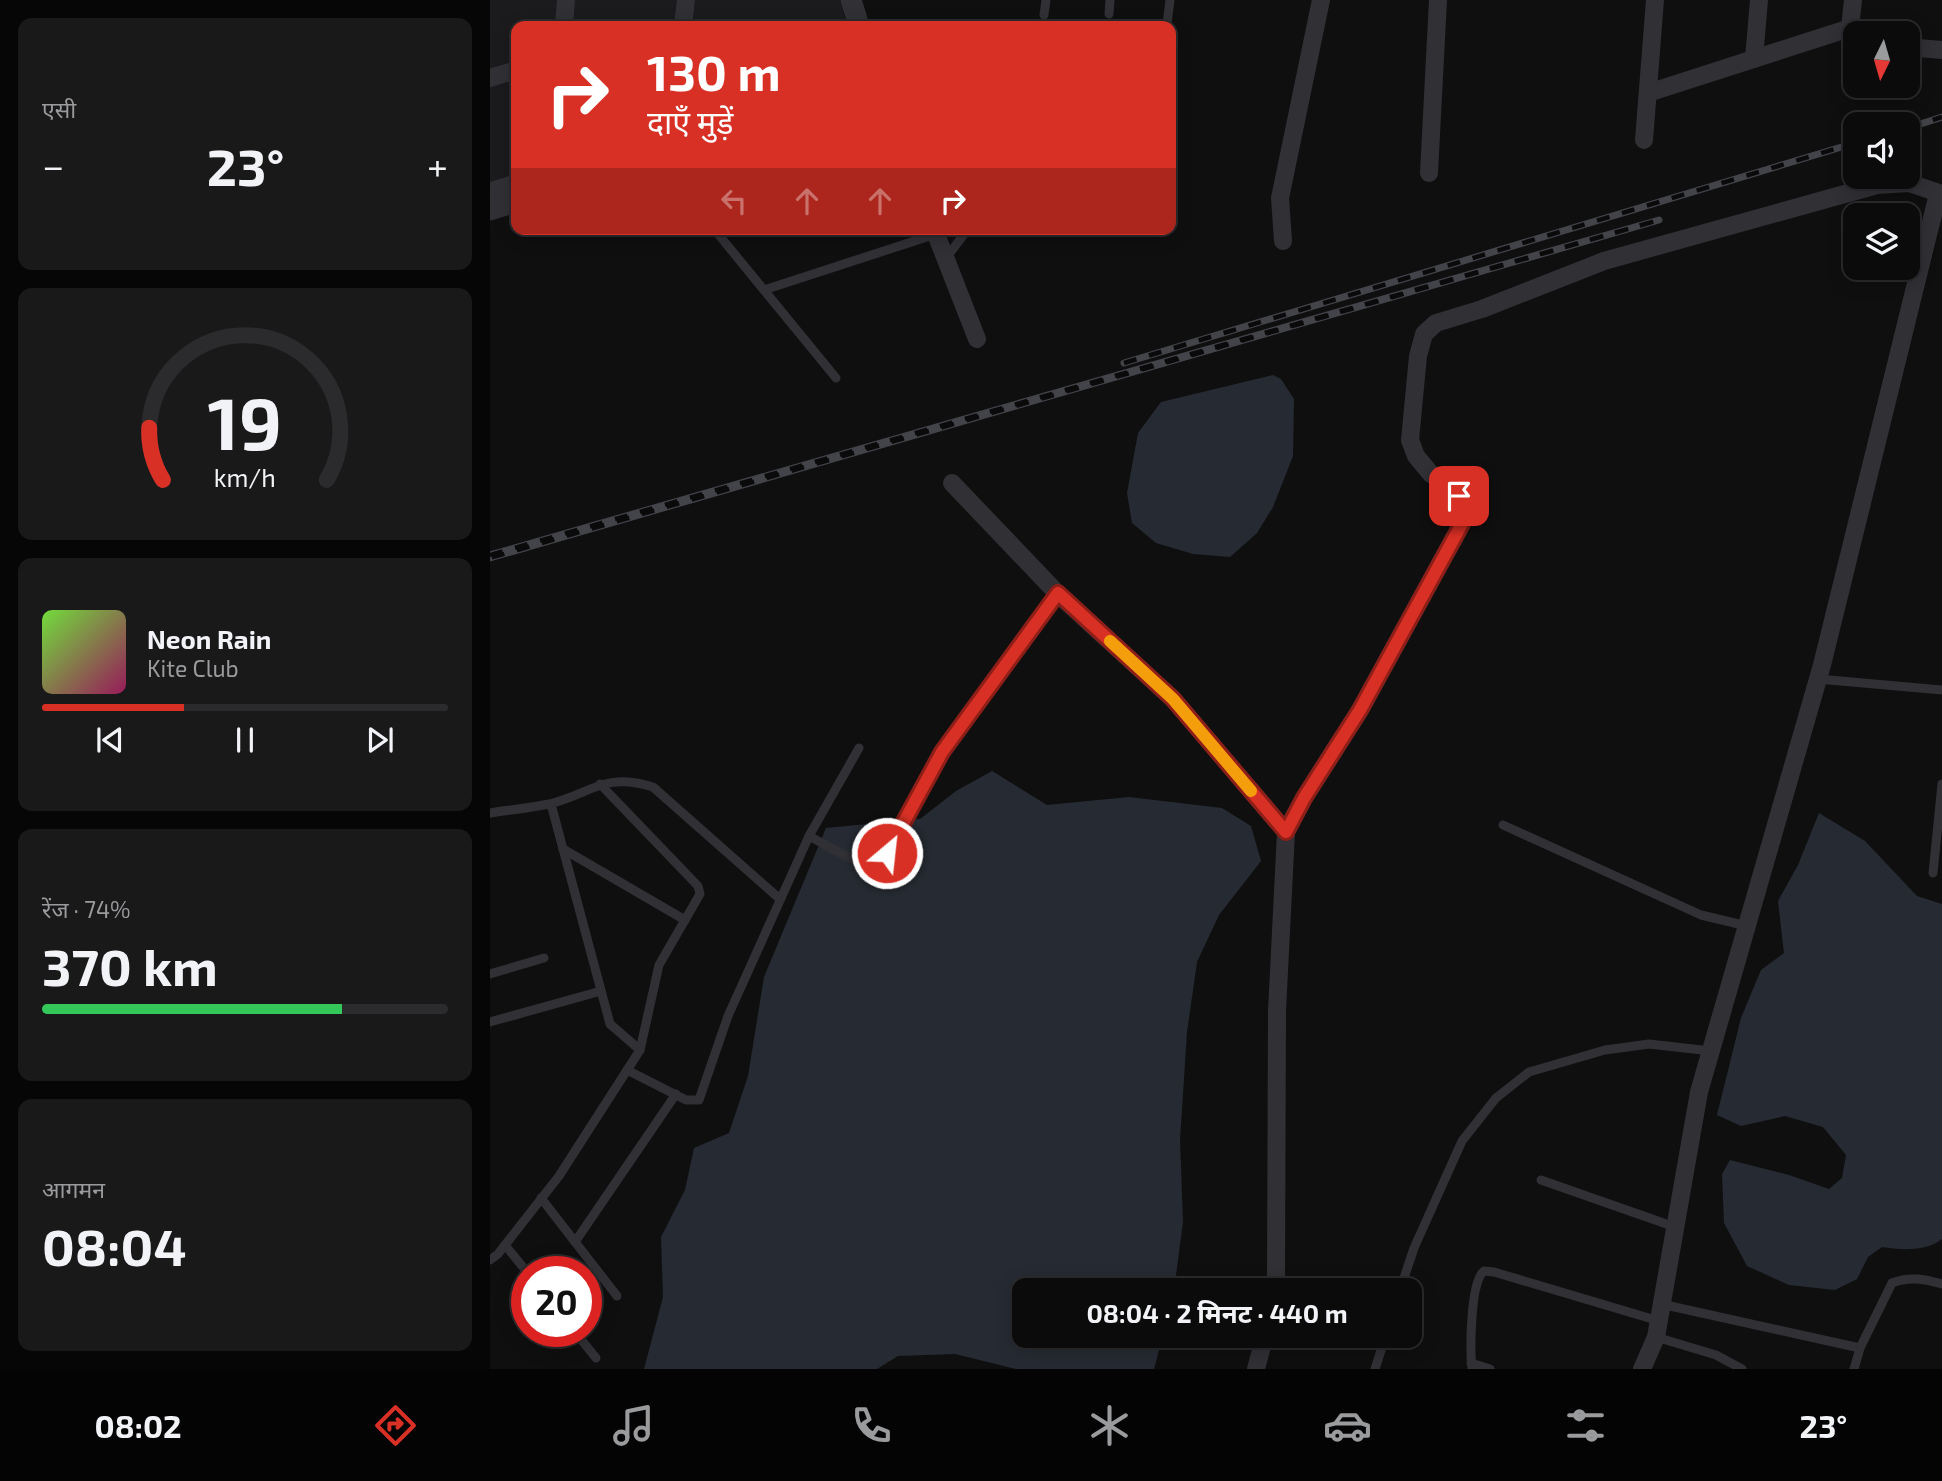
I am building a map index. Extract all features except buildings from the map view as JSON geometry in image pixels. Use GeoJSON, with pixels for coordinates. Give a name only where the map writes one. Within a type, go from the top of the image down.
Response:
{"type":"FeatureCollection","features":[{"type":"Feature","properties":{"kind":"street"},"geometry":{"type":"LineString","coordinates":[[564,21],[566,0]]}},
{"type":"Feature","properties":{"kind":"street"},"geometry":{"type":"LineString","coordinates":[[684,21],[686,0]]}},
{"type":"Feature","properties":{"kind":"street"},"geometry":{"type":"LineString","coordinates":[[851,0],[857,21]]}},
{"type":"Feature","properties":{"kind":"street"},"geometry":{"type":"LineString","coordinates":[[1283,242],[1280,198],[1321,0]]}},
{"type":"Feature","properties":{"kind":"street"},"geometry":{"type":"LineString","coordinates":[[1429,173],[1438,0]]}},
{"type":"Feature","properties":{"kind":"street"},"geometry":{"type":"LineString","coordinates":[[1644,140],[1655,0]]}},
{"type":"Feature","properties":{"kind":"street"},"geometry":{"type":"LineString","coordinates":[[1754,59],[1759,0]]}},
{"type":"Feature","properties":{"kind":"street"},"geometry":{"type":"LineString","coordinates":[[1853,0],[1856,21]]}},
{"type":"Feature","properties":{"kind":"street"},"geometry":{"type":"LineString","coordinates":[[1648,93],[1754,59],[1843,35]]}},
{"type":"Feature","properties":{"kind":"street"},"geometry":{"type":"LineString","coordinates":[[1920,48],[1942,50]]}},
{"type":"Feature","properties":{"kind":"street"},"geometry":{"type":"LineString","coordinates":[[490,78],[511,72]]}},
{"type":"Feature","properties":{"kind":"street"},"geometry":{"type":"LineString","coordinates":[[1276,1278],[1277,1011],[1286,832],[1304,798],[1360,710],[1464,520],[1463,501],[1416,456],[1410,440],[1418,356],[1424,334],[1436,323],[1482,309],[1604,261],[1864,189],[1909,183],[1940,194],[1818,679],[1699,1092],[1659,1321],[1642,1369]]}},
{"type":"Feature","properties":{"kind":"street"},"geometry":{"type":"LineString","coordinates":[[490,193],[511,187]]}},
{"type":"Feature","properties":{"kind":"street"},"geometry":{"type":"LineString","coordinates":[[490,210],[511,204]]}},
{"type":"Feature","properties":{"kind":"street"},"geometry":{"type":"LineString","coordinates":[[936,235],[977,339]]}},
{"type":"Feature","properties":{"kind":"street"},"geometry":{"type":"LineString","coordinates":[[952,483],[1058,593],[1173,699],[1286,832]]}},
{"type":"Feature","properties":{"kind":"street"},"geometry":{"type":"LineString","coordinates":[[1256,1369],[1262,1348]]}},
{"type":"Feature","properties":{"kind":"lane"},"geometry":{"type":"LineString","coordinates":[[1044,15],[1046,0]]}},
{"type":"Feature","properties":{"kind":"lane"},"geometry":{"type":"LineString","coordinates":[[1109,14],[1110,0]]}},
{"type":"Feature","properties":{"kind":"lane"},"geometry":{"type":"LineString","coordinates":[[1167,21],[1170,0]]}},
{"type":"Feature","properties":{"kind":"lane"},"geometry":{"type":"LineString","coordinates":[[719,235],[836,379]]}},
{"type":"Feature","properties":{"kind":"lane"},"geometry":{"type":"LineString","coordinates":[[764,290],[926,235]]}},
{"type":"Feature","properties":{"kind":"lane"},"geometry":{"type":"LineString","coordinates":[[946,259],[964,235]]}},
{"type":"Feature","properties":{"kind":"lane"},"geometry":{"type":"LineString","coordinates":[[809,836],[860,861],[873,864],[880,861],[887,853],[942,752],[1058,593]]}},
{"type":"Feature","properties":{"kind":"lane"},"geometry":{"type":"LineString","coordinates":[[1818,679],[1942,690]]}},
{"type":"Feature","properties":{"kind":"lane"},"geometry":{"type":"LineString","coordinates":[[627,1070],[676,1094],[693,1101],[699,1100],[728,1016],[780,899],[809,836],[859,748]]}},
{"type":"Feature","properties":{"kind":"lane"},"geometry":{"type":"LineString","coordinates":[[490,813],[551,804],[600,784],[630,780],[653,787],[780,899]]}},
{"type":"Feature","properties":{"kind":"lane"},"geometry":{"type":"LineString","coordinates":[[1933,873],[1942,783]]}},
{"type":"Feature","properties":{"kind":"lane"},"geometry":{"type":"LineString","coordinates":[[490,1260],[559,1176],[640,1050],[659,965],[700,894],[700,889],[600,784]]}},
{"type":"Feature","properties":{"kind":"lane"},"geometry":{"type":"LineString","coordinates":[[551,804],[610,1024],[640,1050]]}},
{"type":"Feature","properties":{"kind":"lane"},"geometry":{"type":"LineString","coordinates":[[1503,825],[1701,915],[1747,926]]}},
{"type":"Feature","properties":{"kind":"lane"},"geometry":{"type":"LineString","coordinates":[[563,849],[685,920]]}},
{"type":"Feature","properties":{"kind":"lane"},"geometry":{"type":"LineString","coordinates":[[490,974],[544,958]]}},
{"type":"Feature","properties":{"kind":"lane"},"geometry":{"type":"LineString","coordinates":[[490,1023],[601,990]]}},
{"type":"Feature","properties":{"kind":"lane"},"geometry":{"type":"LineString","coordinates":[[1404,1278],[1414,1248],[1462,1141],[1496,1098],[1529,1072],[1605,1050],[1649,1044],[1711,1051]]}},
{"type":"Feature","properties":{"kind":"lane"},"geometry":{"type":"LineString","coordinates":[[575,1242],[676,1094]]}},
{"type":"Feature","properties":{"kind":"lane"},"geometry":{"type":"LineString","coordinates":[[1541,1180],[1675,1227]]}},
{"type":"Feature","properties":{"kind":"lane"},"geometry":{"type":"LineString","coordinates":[[541,1198],[617,1296]]}},
{"type":"Feature","properties":{"kind":"lane"},"geometry":{"type":"LineString","coordinates":[[505,1245],[514,1256]]}},
{"type":"Feature","properties":{"kind":"lane"},"geometry":{"type":"LineString","coordinates":[[1490,1369],[1471,1366],[1474,1296],[1478,1277],[1484,1272],[1494,1272],[1659,1321],[1860,1348]]}},
{"type":"Feature","properties":{"kind":"lane"},"geometry":{"type":"LineString","coordinates":[[1854,1369],[1860,1348],[1892,1283],[1922,1279],[1942,1284]]}},
{"type":"Feature","properties":{"kind":"lane"},"geometry":{"type":"LineString","coordinates":[[1659,1321],[1742,1369]]}},
{"type":"Feature","properties":{"kind":"lane"},"geometry":{"type":"LineString","coordinates":[[587,1347],[596,1358]]}},
{"type":"Feature","properties":{"kind":"lane"},"geometry":{"type":"LineString","coordinates":[[1375,1369],[1382,1348]]}},
{"type":"Feature","properties":{"kind":"shaded area"},"geometry":{"type":"Polygon","coordinates":[[[490,0],[840,0],[846,21],[511,21],[511,177],[490,183],[490,0]]]}},
{"type":"Feature","properties":{"kind":"shaded area"},"geometry":{"type":"Polygon","coordinates":[[[1273,375],[1281,379],[1294,399],[1293,456],[1273,507],[1257,533],[1230,557],[1193,554],[1156,543],[1132,523],[1127,493],[1138,433],[1161,402],[1273,375]]]}},
{"type":"Feature","properties":{"kind":"shaded area"},"geometry":{"type":"Polygon","coordinates":[[[992,771],[1047,805],[1129,797],[1222,808],[1251,826],[1261,861],[1219,915],[1197,962],[1187,1032],[1180,1140],[1183,1222],[1176,1278],[1012,1278],[1012,1348],[1160,1348],[1154,1369],[1016,1369],[955,1354],[898,1356],[877,1369],[644,1369],[663,1297],[661,1237],[685,1190],[694,1148],[729,1133],[748,1076],[764,977],[826,828],[920,819],[956,791],[992,771]]]}},
{"type":"Feature","properties":{"kind":"shaded area"},"geometry":{"type":"Polygon","coordinates":[[[1819,813],[1865,841],[1917,896],[1942,904],[1942,1239],[1921,1248],[1882,1247],[1868,1257],[1857,1279],[1835,1290],[1789,1285],[1747,1266],[1724,1223],[1722,1174],[1730,1160],[1789,1175],[1829,1189],[1842,1178],[1846,1155],[1823,1127],[1785,1116],[1741,1126],[1717,1115],[1741,1018],[1761,970],[1784,953],[1778,901],[1798,865],[1819,813]]]}},
{"type":"Feature","properties":{"kind":"railway"},"geometry":{"type":"LineString","coordinates":[[1920,124],[1942,117]]}},
{"type":"Feature","properties":{"kind":"railway"},"geometry":{"type":"LineString","coordinates":[[1124,363],[1843,147]]}},
{"type":"Feature","properties":{"kind":"railway"},"geometry":{"type":"LineString","coordinates":[[490,555],[1659,220],[490,558]]}},
{"type":"Feature","properties":{"kind":"slow traffic"},"geometry":{"type":"LineString","coordinates":[[1110,641],[1173,699],[1251,791]]}},
{"type":"Feature","properties":{"kind":"route"},"geometry":{"type":"LineString","coordinates":[[887,853],[942,752],[1058,593],[1173,699],[1286,832],[1304,798],[1360,710],[1464,520],[1465,508],[1459,496]]}}]}
